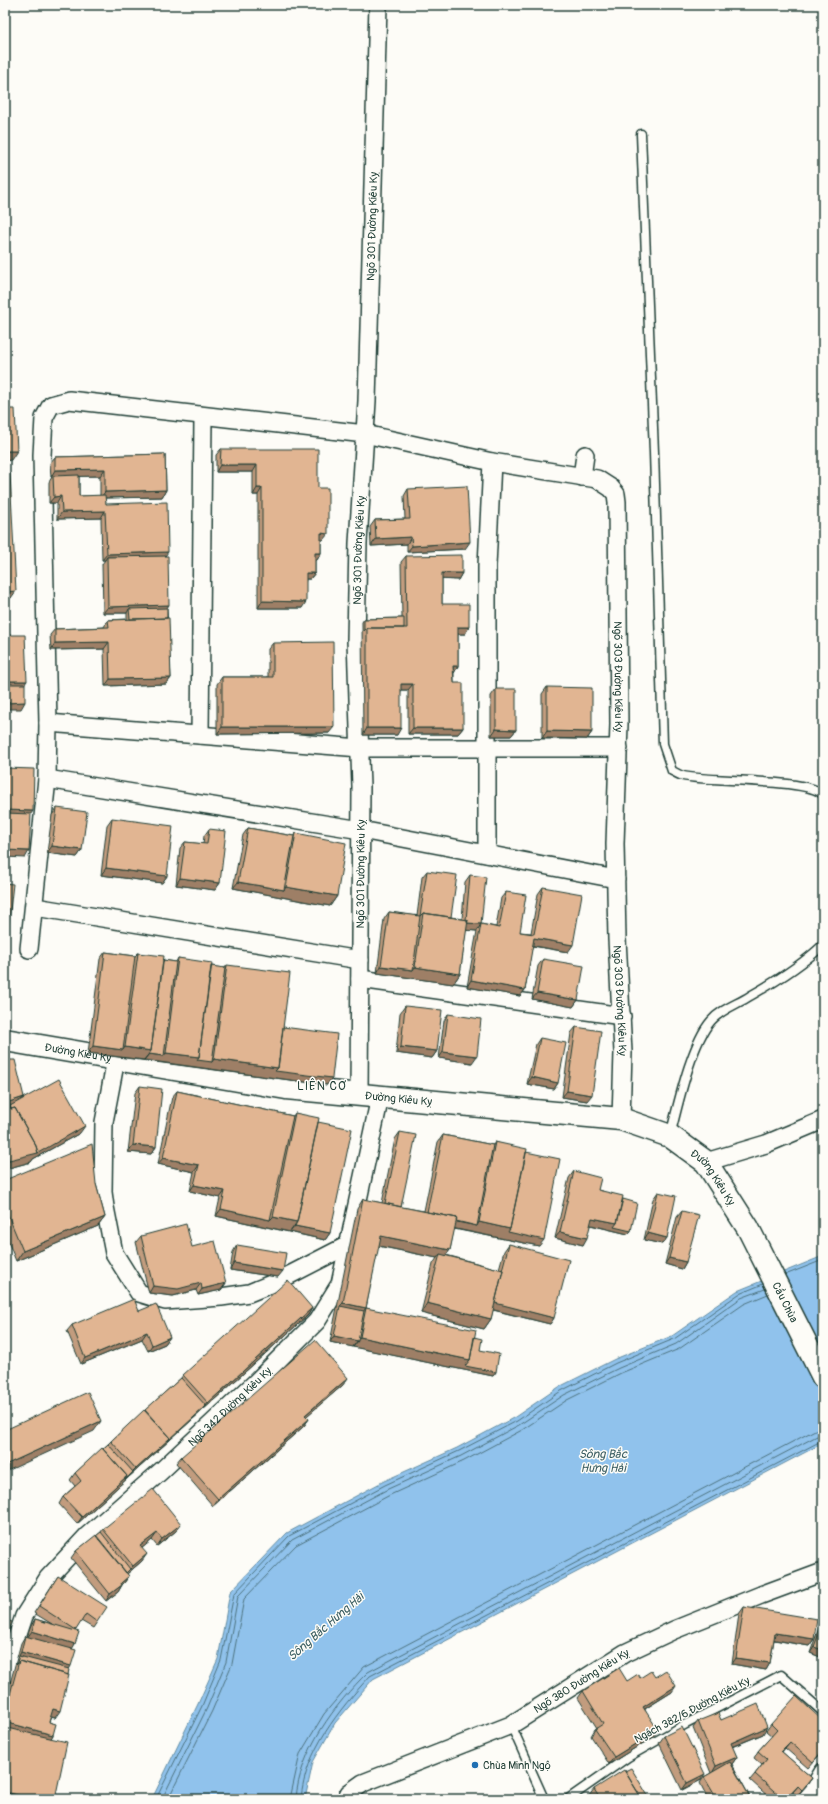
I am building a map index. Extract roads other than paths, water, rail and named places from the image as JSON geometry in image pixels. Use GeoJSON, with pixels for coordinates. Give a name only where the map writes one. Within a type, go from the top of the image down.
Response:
{"type":"FeatureCollection","features":[{"type":"Feature","properties":{"kind":"main road","name":"Đường Kiêu Kỵ"},"geometry":{"type":"LineString","coordinates":[[5,1040],[286,1088],[621,1119],[670,1136],[706,1162],[748,1228]]}},
{"type":"Feature","properties":{"kind":"main road","name":"Cầu Chùa"},"geometry":{"type":"LineString","coordinates":[[748,1228],[823,1377]]}},
{"type":"Feature","properties":{"kind":"street","name":"Ngõ 301 Đường Kiêu Kỵ"},"geometry":{"type":"LineString","coordinates":[[369,1096],[360,980],[361,830],[356,640],[358,543],[369,361],[378,5]]}},
{"type":"Feature","properties":{"kind":"street","name":"Ngõ 303 Đường Kiêu Kỵ"},"geometry":{"type":"LineString","coordinates":[[29,949],[47,779],[48,722],[42,455],[44,418],[51,405],[69,400],[203,417],[365,434],[492,462],[597,479],[611,488],[616,494],[617,502],[619,748],[615,844],[617,939],[623,1052],[621,1119]]}},
{"type":"Feature","properties":{"kind":"street"},"geometry":{"type":"LineString","coordinates":[[200,735],[203,417]]}},
{"type":"Feature","properties":{"kind":"street"},"geometry":{"type":"LineString","coordinates":[[582,477],[585,456]]}},
{"type":"Feature","properties":{"kind":"street"},"geometry":{"type":"LineString","coordinates":[[487,854],[487,566],[492,462]]}},
{"type":"Feature","properties":{"kind":"street"},"geometry":{"type":"LineString","coordinates":[[48,722],[360,748],[619,748]]}},
{"type":"Feature","properties":{"kind":"street"},"geometry":{"type":"LineString","coordinates":[[47,779],[361,830],[616,879]]}},
{"type":"Feature","properties":{"kind":"street"},"geometry":{"type":"LineString","coordinates":[[34,907],[360,960]]}},
{"type":"Feature","properties":{"kind":"street"},"geometry":{"type":"LineString","coordinates":[[360,980],[622,1016]]}},
{"type":"Feature","properties":{"kind":"street"},"geometry":{"type":"LineString","coordinates":[[116,1059],[104,1122],[103,1192],[114,1253],[139,1293],[165,1301],[221,1297],[248,1293],[276,1282],[348,1245]]}},
{"type":"Feature","properties":{"kind":"street","name":"Ngõ 342 Đường Kiêu Kỵ"},"geometry":{"type":"LineString","coordinates":[[5,1674],[24,1616],[48,1578],[88,1536],[177,1457],[255,1383],[317,1321],[340,1284],[348,1245],[369,1096]]}},
{"type":"Feature","properties":{"kind":"street"},"geometry":{"type":"LineString","coordinates":[[706,1162],[766,1144],[823,1120]]}},
{"type":"Feature","properties":{"kind":"street","name":"Ngõ 380 Đường Kiêu Kỵ"},"geometry":{"type":"LineString","coordinates":[[346,1799],[349,1792],[363,1783],[512,1725],[625,1653],[674,1630],[823,1572]]}},
{"type":"Feature","properties":{"kind":"street"},"geometry":{"type":"LineString","coordinates":[[807,1799],[823,1772]]}},
{"type":"Feature","properties":{"kind":"lane"},"geometry":{"type":"LineString","coordinates":[[641,134],[654,452],[663,744],[672,771],[683,776],[751,780],[810,787],[820,791],[823,794]]}},
{"type":"Feature","properties":{"kind":"lane"},"geometry":{"type":"LineString","coordinates":[[670,1136],[684,1083],[698,1044],[711,1021],[725,1010],[750,996],[813,955],[823,945]]}},
{"type":"Feature","properties":{"kind":"lane","name":"Ngách 382/6 Đường Kiêu Kỵ"},"geometry":{"type":"LineString","coordinates":[[568,1799],[628,1757],[686,1724],[781,1675],[823,1712]]}},
{"type":"Feature","properties":{"kind":"lane"},"geometry":{"type":"LineString","coordinates":[[512,1725],[544,1799]]}},
{"type":"Feature","properties":{"kind":"water","name":"Sông Bắc Hưng Hải"},"geometry":{"type":"Polygon","coordinates":[[[823,1256],[823,1443],[373,1679],[335,1723],[313,1762],[305,1799],[152,1799],[218,1659],[230,1592],[287,1533],[384,1481],[457,1448],[515,1417],[559,1387],[615,1359],[672,1336],[737,1291],[823,1256]]]}},
{"type":"Feature","properties":{"kind":"place","name":"Chùa Minh Ngộ"},"geometry":{"type":"Point","coordinates":[475,1765]}},
{"type":"Feature","properties":{"kind":"district","name":"LIÊN CƠ"},"geometry":{"type":"Point","coordinates":[322,1086]}}]}
